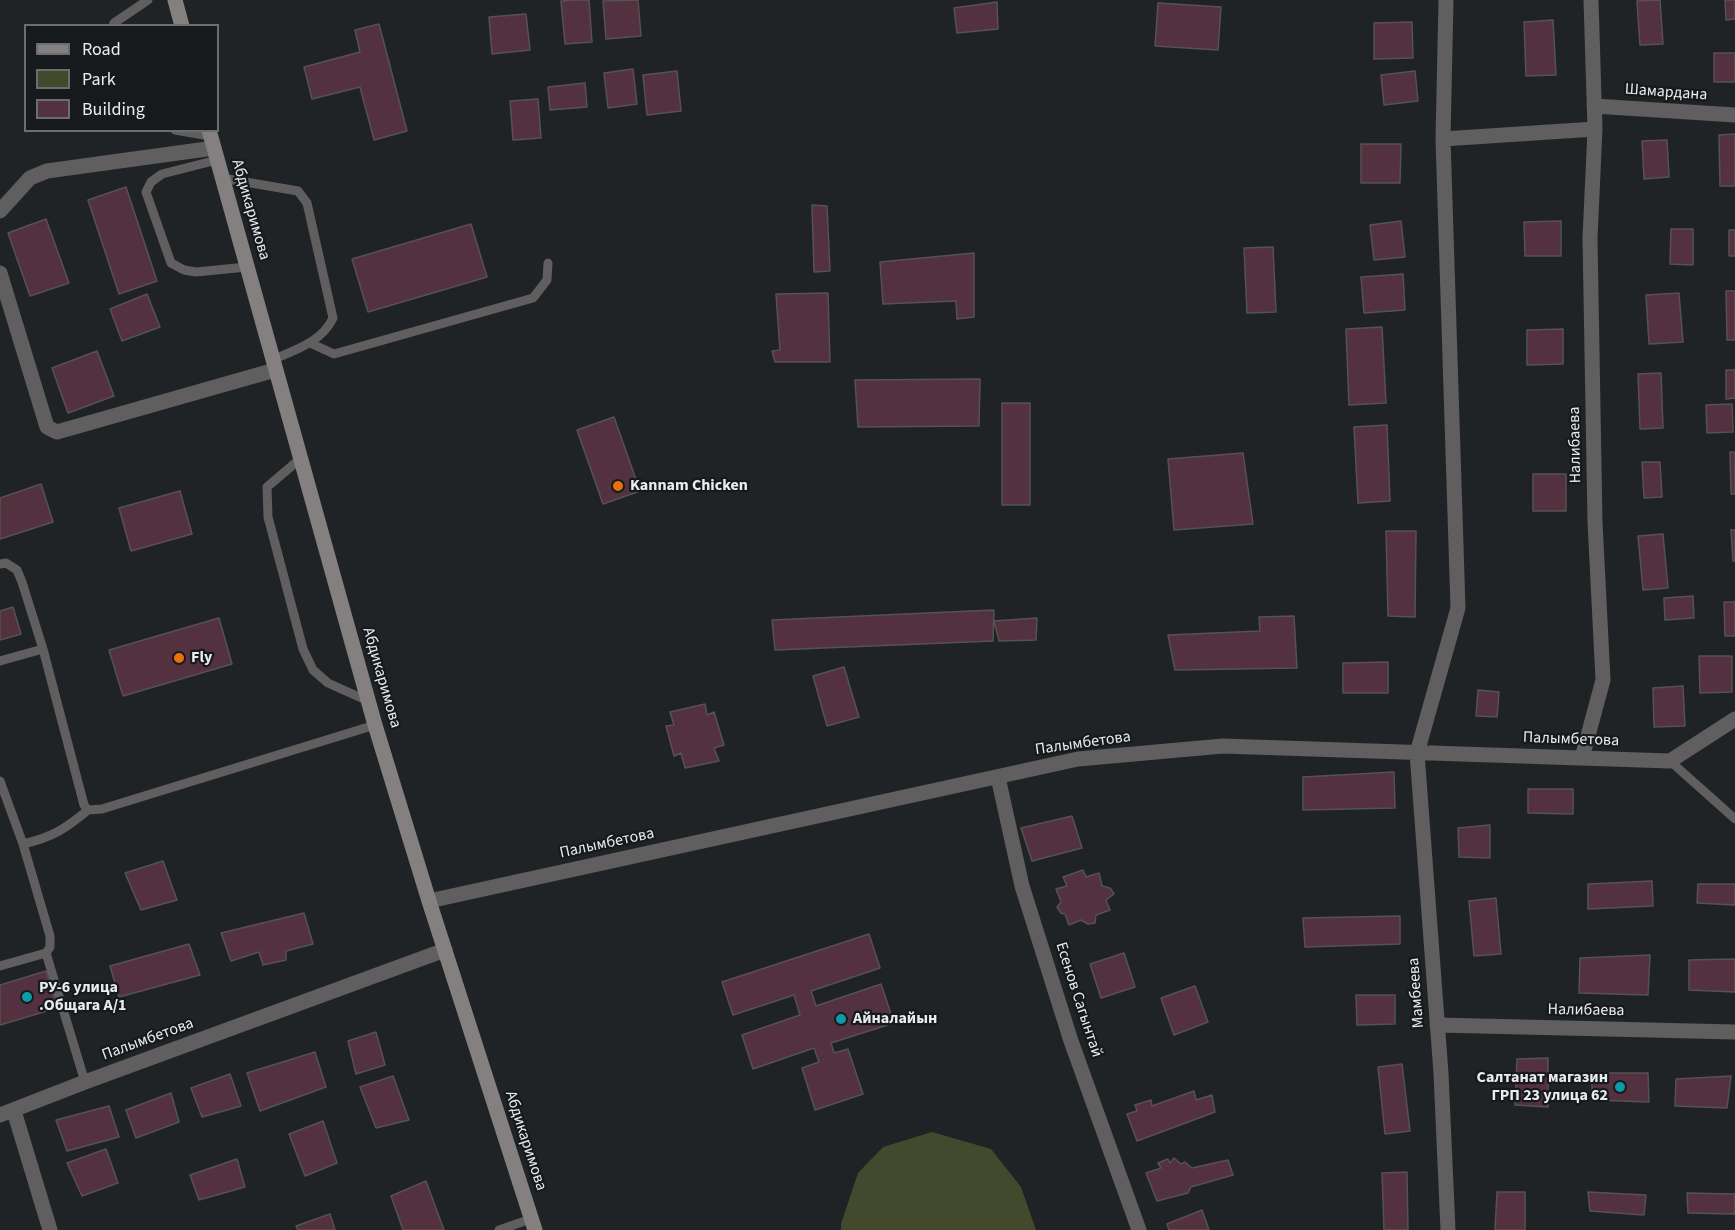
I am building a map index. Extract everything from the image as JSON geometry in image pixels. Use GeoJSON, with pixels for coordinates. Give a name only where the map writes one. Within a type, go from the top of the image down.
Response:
{"type":"FeatureCollection","features":[{"type":"Feature","properties":{"kind":"main road"},"geometry":{"type":"LineString","coordinates":[[175,0],[181,24]]}},
{"type":"Feature","properties":{"kind":"main road","name":"Абдикаримова"},"geometry":{"type":"LineString","coordinates":[[212,143],[375,725],[533,1224]]}},
{"type":"Feature","properties":{"kind":"street"},"geometry":{"type":"LineString","coordinates":[[1417,753],[1458,608],[1443,139],[1446,0]]}},
{"type":"Feature","properties":{"kind":"street","name":"Налибаева"},"geometry":{"type":"LineString","coordinates":[[1582,758],[1603,680],[1595,522],[1590,250],[1595,129],[1591,0]]}},
{"type":"Feature","properties":{"kind":"street","name":"Шамардана"},"geometry":{"type":"LineString","coordinates":[[1594,106],[1735,115]]}},
{"type":"Feature","properties":{"kind":"street"},"geometry":{"type":"LineString","coordinates":[[1443,139],[1595,129]]}},
{"type":"Feature","properties":{"kind":"street"},"geometry":{"type":"LineString","coordinates":[[0,211],[30,178],[47,171],[212,143]]}},
{"type":"Feature","properties":{"kind":"street"},"geometry":{"type":"LineString","coordinates":[[0,273],[47,427],[57,432],[274,365]]}},
{"type":"Feature","properties":{"kind":"street"},"geometry":{"type":"LineString","coordinates":[[1670,761],[1735,719]]}},
{"type":"Feature","properties":{"kind":"street","name":"Палымбетова"},"geometry":{"type":"LineString","coordinates":[[429,901],[1078,759],[1223,746],[1670,761]]}},
{"type":"Feature","properties":{"kind":"street","name":"Мамбеева"},"geometry":{"type":"LineString","coordinates":[[1417,753],[1437,1025],[1448,1230]]}},
{"type":"Feature","properties":{"kind":"street","name":"Есенов Сагынтай"},"geometry":{"type":"LineString","coordinates":[[998,777],[1022,886],[1071,1041],[1139,1230]]}},
{"type":"Feature","properties":{"kind":"street","name":"Палымбетова"},"geometry":{"type":"LineString","coordinates":[[7,1113],[85,1082],[445,950]]}},
{"type":"Feature","properties":{"kind":"street","name":"Налибаева"},"geometry":{"type":"LineString","coordinates":[[1437,1025],[1735,1032]]}},
{"type":"Feature","properties":{"kind":"street"},"geometry":{"type":"LineString","coordinates":[[7,1113],[50,1230]]}},
{"type":"Feature","properties":{"kind":"lane"},"geometry":{"type":"LineString","coordinates":[[114,24],[148,0]]}},
{"type":"Feature","properties":{"kind":"lane"},"geometry":{"type":"LineString","coordinates":[[181,132],[212,143]]}},
{"type":"Feature","properties":{"kind":"lane"},"geometry":{"type":"LineString","coordinates":[[212,143],[151,182],[146,192],[171,263],[184,270],[196,272],[247,267]]}},
{"type":"Feature","properties":{"kind":"lane"},"geometry":{"type":"LineString","coordinates":[[222,178],[298,192],[307,203],[333,318],[329,327],[310,343],[274,365]]}},
{"type":"Feature","properties":{"kind":"lane"},"geometry":{"type":"LineString","coordinates":[[310,343],[334,354],[534,298],[547,280],[548,263]]}},
{"type":"Feature","properties":{"kind":"lane"},"geometry":{"type":"LineString","coordinates":[[300,459],[267,487],[267,497],[268,518],[303,649],[313,670],[328,683],[368,701]]}},
{"type":"Feature","properties":{"kind":"lane"},"geometry":{"type":"LineString","coordinates":[[0,564],[6,564],[17,570],[44,650],[84,805],[88,810]]}},
{"type":"Feature","properties":{"kind":"lane"},"geometry":{"type":"LineString","coordinates":[[0,661],[44,650]]}},
{"type":"Feature","properties":{"kind":"lane"},"geometry":{"type":"LineString","coordinates":[[24,844],[44,839],[64,830],[88,810],[102,809],[375,725]]}},
{"type":"Feature","properties":{"kind":"lane"},"geometry":{"type":"LineString","coordinates":[[1670,761],[1735,819]]}},
{"type":"Feature","properties":{"kind":"lane"},"geometry":{"type":"LineString","coordinates":[[0,781],[24,844],[50,936],[50,947],[46,953],[0,966]]}},
{"type":"Feature","properties":{"kind":"lane"},"geometry":{"type":"LineString","coordinates":[[46,953],[85,1082]]}},
{"type":"Feature","properties":{"kind":"lane"},"geometry":{"type":"LineString","coordinates":[[499,1230],[533,1224]]}},
{"type":"Feature","properties":{"kind":"green space"},"geometry":{"type":"Polygon","coordinates":[[[932,1132],[991,1149],[1021,1187],[1036,1230],[841,1230],[858,1173],[883,1147],[932,1132]]]}},
{"type":"Feature","properties":{"kind":"building"},"geometry":{"type":"Polygon","coordinates":[[[589,0],[592,42],[565,44],[561,1],[589,0]]]}},
{"type":"Feature","properties":{"kind":"building"},"geometry":{"type":"Polygon","coordinates":[[[638,0],[641,36],[606,39],[603,1],[638,0]]]}},
{"type":"Feature","properties":{"kind":"building"},"geometry":{"type":"Polygon","coordinates":[[[1660,0],[1663,44],[1640,45],[1637,1],[1660,0]]]}},
{"type":"Feature","properties":{"kind":"building"},"geometry":{"type":"Polygon","coordinates":[[[1725,0],[1735,0],[1735,19],[1726,20],[1725,0]]]}},
{"type":"Feature","properties":{"kind":"building"},"geometry":{"type":"Polygon","coordinates":[[[997,2],[998,29],[957,33],[954,8],[997,2]]]}},
{"type":"Feature","properties":{"kind":"building"},"geometry":{"type":"Polygon","coordinates":[[[1158,3],[1221,7],[1218,50],[1155,46],[1158,3]]]}},
{"type":"Feature","properties":{"kind":"building"},"geometry":{"type":"Polygon","coordinates":[[[526,14],[530,50],[492,54],[489,17],[526,14]]]}},
{"type":"Feature","properties":{"kind":"building"},"geometry":{"type":"Polygon","coordinates":[[[1553,20],[1556,75],[1526,76],[1524,22],[1553,20]]]}},
{"type":"Feature","properties":{"kind":"building"},"geometry":{"type":"Polygon","coordinates":[[[1412,22],[1413,58],[1374,59],[1374,23],[1412,22]]]}},
{"type":"Feature","properties":{"kind":"building"},"geometry":{"type":"Polygon","coordinates":[[[379,24],[407,131],[374,140],[360,87],[312,99],[304,67],[360,52],[355,30],[379,24]]]}},
{"type":"Feature","properties":{"kind":"building"},"geometry":{"type":"Polygon","coordinates":[[[1714,53],[1735,53],[1735,82],[1714,82],[1714,53]]]}},
{"type":"Feature","properties":{"kind":"building"},"geometry":{"type":"Polygon","coordinates":[[[633,69],[637,104],[608,108],[604,73],[633,69]]]}},
{"type":"Feature","properties":{"kind":"building"},"geometry":{"type":"Polygon","coordinates":[[[677,71],[681,111],[647,115],[643,75],[677,71]]]}},
{"type":"Feature","properties":{"kind":"building"},"geometry":{"type":"Polygon","coordinates":[[[1415,71],[1418,101],[1384,105],[1381,75],[1415,71]]]}},
{"type":"Feature","properties":{"kind":"building"},"geometry":{"type":"Polygon","coordinates":[[[585,83],[587,107],[550,110],[548,87],[585,83]]]}},
{"type":"Feature","properties":{"kind":"building"},"geometry":{"type":"Polygon","coordinates":[[[538,99],[541,138],[513,140],[510,101],[538,99]]]}},
{"type":"Feature","properties":{"kind":"building"},"geometry":{"type":"Polygon","coordinates":[[[1735,134],[1735,186],[1720,186],[1719,135],[1735,134]]]}},
{"type":"Feature","properties":{"kind":"building"},"geometry":{"type":"Polygon","coordinates":[[[1667,140],[1669,177],[1644,179],[1642,141],[1667,140]]]}},
{"type":"Feature","properties":{"kind":"building"},"geometry":{"type":"Polygon","coordinates":[[[1361,144],[1401,144],[1400,183],[1361,183],[1361,144]]]}},
{"type":"Feature","properties":{"kind":"building"},"geometry":{"type":"Polygon","coordinates":[[[126,187],[157,281],[119,294],[88,200],[126,187]]]}},
{"type":"Feature","properties":{"kind":"building"},"geometry":{"type":"Polygon","coordinates":[[[812,205],[827,206],[830,271],[814,272],[812,205]]]}},
{"type":"Feature","properties":{"kind":"building"},"geometry":{"type":"Polygon","coordinates":[[[46,219],[69,283],[30,296],[8,233],[46,219]]]}},
{"type":"Feature","properties":{"kind":"building"},"geometry":{"type":"Polygon","coordinates":[[[1401,221],[1405,257],[1374,260],[1370,225],[1401,221]]]}},
{"type":"Feature","properties":{"kind":"building"},"geometry":{"type":"Polygon","coordinates":[[[1561,221],[1561,256],[1525,256],[1524,222],[1561,221]]]}},
{"type":"Feature","properties":{"kind":"building"},"geometry":{"type":"Polygon","coordinates":[[[471,224],[487,277],[368,312],[352,259],[471,224]]]}},
{"type":"Feature","properties":{"kind":"building"},"geometry":{"type":"Polygon","coordinates":[[[1671,229],[1693,229],[1693,265],[1670,264],[1671,229]]]}},
{"type":"Feature","properties":{"kind":"building"},"geometry":{"type":"Polygon","coordinates":[[[1729,230],[1735,230],[1735,256],[1729,256],[1729,230]]]}},
{"type":"Feature","properties":{"kind":"building"},"geometry":{"type":"Polygon","coordinates":[[[1273,247],[1276,312],[1247,313],[1244,248],[1273,247]]]}},
{"type":"Feature","properties":{"kind":"building"},"geometry":{"type":"Polygon","coordinates":[[[974,253],[974,317],[957,319],[956,301],[883,304],[880,262],[974,253]]]}},
{"type":"Feature","properties":{"kind":"building"},"geometry":{"type":"Polygon","coordinates":[[[1403,274],[1405,310],[1364,313],[1361,277],[1403,274]]]}},
{"type":"Feature","properties":{"kind":"building"},"geometry":{"type":"Polygon","coordinates":[[[1726,291],[1735,291],[1735,340],[1727,340],[1726,291]]]}},
{"type":"Feature","properties":{"kind":"building"},"geometry":{"type":"Polygon","coordinates":[[[828,293],[830,362],[775,362],[772,351],[780,350],[776,294],[828,293]]]}},
{"type":"Feature","properties":{"kind":"building"},"geometry":{"type":"Polygon","coordinates":[[[1679,293],[1683,342],[1649,344],[1646,295],[1679,293]]]}},
{"type":"Feature","properties":{"kind":"building"},"geometry":{"type":"Polygon","coordinates":[[[147,294],[160,327],[122,341],[110,309],[147,294]]]}},
{"type":"Feature","properties":{"kind":"building"},"geometry":{"type":"Polygon","coordinates":[[[1382,327],[1386,403],[1349,405],[1346,329],[1382,327]]]}},
{"type":"Feature","properties":{"kind":"building"},"geometry":{"type":"Polygon","coordinates":[[[1563,329],[1563,364],[1527,365],[1527,330],[1563,329]]]}},
{"type":"Feature","properties":{"kind":"building"},"geometry":{"type":"Polygon","coordinates":[[[97,351],[114,396],[68,413],[52,368],[97,351]]]}},
{"type":"Feature","properties":{"kind":"building"},"geometry":{"type":"Polygon","coordinates":[[[1726,370],[1735,370],[1735,398],[1726,399],[1726,370]]]}},
{"type":"Feature","properties":{"kind":"building"},"geometry":{"type":"Polygon","coordinates":[[[1661,373],[1663,428],[1640,429],[1638,374],[1661,373]]]}},
{"type":"Feature","properties":{"kind":"building"},"geometry":{"type":"Polygon","coordinates":[[[980,379],[979,426],[858,427],[855,380],[980,379]]]}},
{"type":"Feature","properties":{"kind":"building"},"geometry":{"type":"Polygon","coordinates":[[[1002,403],[1030,403],[1030,505],[1002,505],[1002,403]]]}},
{"type":"Feature","properties":{"kind":"building"},"geometry":{"type":"Polygon","coordinates":[[[1732,404],[1733,432],[1707,433],[1706,405],[1732,404]]]}},
{"type":"Feature","properties":{"kind":"building"},"geometry":{"type":"Polygon","coordinates":[[[614,417],[640,491],[603,504],[577,430],[614,417]]]}},
{"type":"Feature","properties":{"kind":"building"},"geometry":{"type":"Polygon","coordinates":[[[1387,425],[1390,501],[1358,503],[1354,427],[1387,425]]]}},
{"type":"Feature","properties":{"kind":"building"},"geometry":{"type":"Polygon","coordinates":[[[1730,452],[1735,452],[1735,494],[1731,494],[1730,452]]]}},
{"type":"Feature","properties":{"kind":"building"},"geometry":{"type":"Polygon","coordinates":[[[1243,453],[1253,524],[1174,530],[1168,459],[1243,453]]]}},
{"type":"Feature","properties":{"kind":"building"},"geometry":{"type":"Polygon","coordinates":[[[1642,462],[1660,462],[1662,497],[1644,498],[1642,462]]]}},
{"type":"Feature","properties":{"kind":"building"},"geometry":{"type":"Polygon","coordinates":[[[1533,474],[1566,474],[1566,511],[1533,511],[1533,474]]]}},
{"type":"Feature","properties":{"kind":"building"},"geometry":{"type":"Polygon","coordinates":[[[41,484],[53,522],[0,539],[0,498],[41,484]]]}},
{"type":"Feature","properties":{"kind":"building"},"geometry":{"type":"Polygon","coordinates":[[[180,491],[192,534],[131,551],[119,508],[180,491]]]}},
{"type":"Feature","properties":{"kind":"building"},"geometry":{"type":"Polygon","coordinates":[[[1731,530],[1735,530],[1735,561],[1733,561],[1731,530]]]}},
{"type":"Feature","properties":{"kind":"building"},"geometry":{"type":"Polygon","coordinates":[[[1386,531],[1416,531],[1415,617],[1388,616],[1386,531]]]}},
{"type":"Feature","properties":{"kind":"building"},"geometry":{"type":"Polygon","coordinates":[[[1663,534],[1668,588],[1643,590],[1638,536],[1663,534]]]}},
{"type":"Feature","properties":{"kind":"building"},"geometry":{"type":"Polygon","coordinates":[[[1693,596],[1694,618],[1665,620],[1664,598],[1693,596]]]}},
{"type":"Feature","properties":{"kind":"building"},"geometry":{"type":"Polygon","coordinates":[[[1724,602],[1735,602],[1735,636],[1725,636],[1724,602]]]}},
{"type":"Feature","properties":{"kind":"building"},"geometry":{"type":"Polygon","coordinates":[[[13,607],[21,634],[0,640],[0,611],[13,607]]]}},
{"type":"Feature","properties":{"kind":"building"},"geometry":{"type":"Polygon","coordinates":[[[994,610],[993,641],[775,650],[772,620],[994,610]]]}},
{"type":"Feature","properties":{"kind":"building"},"geometry":{"type":"Polygon","coordinates":[[[1294,616],[1297,668],[1175,670],[1168,635],[1260,631],[1259,617],[1294,616]]]}},
{"type":"Feature","properties":{"kind":"building"},"geometry":{"type":"Polygon","coordinates":[[[219,618],[232,664],[123,696],[109,650],[219,618]]]}},
{"type":"Feature","properties":{"kind":"building"},"geometry":{"type":"Polygon","coordinates":[[[1037,618],[1036,640],[999,641],[994,621],[1037,618]]]}},
{"type":"Feature","properties":{"kind":"building"},"geometry":{"type":"Polygon","coordinates":[[[1699,656],[1732,656],[1732,692],[1700,693],[1699,656]]]}},
{"type":"Feature","properties":{"kind":"building"},"geometry":{"type":"Polygon","coordinates":[[[1388,662],[1388,693],[1343,693],[1343,663],[1388,662]]]}},
{"type":"Feature","properties":{"kind":"building"},"geometry":{"type":"Polygon","coordinates":[[[844,667],[859,717],[827,726],[813,676],[844,667]]]}},
{"type":"Feature","properties":{"kind":"building"},"geometry":{"type":"Polygon","coordinates":[[[1683,686],[1685,726],[1654,727],[1653,688],[1683,686]]]}},
{"type":"Feature","properties":{"kind":"building"},"geometry":{"type":"Polygon","coordinates":[[[1478,690],[1499,692],[1497,717],[1476,716],[1478,690]]]}},
{"type":"Feature","properties":{"kind":"building"},"geometry":{"type":"Polygon","coordinates":[[[705,704],[707,715],[714,712],[724,745],[714,748],[719,761],[685,768],[681,753],[674,756],[666,726],[674,725],[670,712],[705,704]]]}},
{"type":"Feature","properties":{"kind":"building"},"geometry":{"type":"Polygon","coordinates":[[[1394,772],[1395,808],[1303,810],[1303,777],[1394,772]]]}},
{"type":"Feature","properties":{"kind":"building"},"geometry":{"type":"Polygon","coordinates":[[[1528,789],[1573,789],[1573,814],[1528,813],[1528,789]]]}},
{"type":"Feature","properties":{"kind":"building"},"geometry":{"type":"Polygon","coordinates":[[[1072,816],[1082,848],[1032,861],[1021,828],[1072,816]]]}},
{"type":"Feature","properties":{"kind":"building"},"geometry":{"type":"Polygon","coordinates":[[[1490,825],[1490,858],[1459,857],[1458,828],[1490,825]]]}},
{"type":"Feature","properties":{"kind":"building"},"geometry":{"type":"Polygon","coordinates":[[[163,861],[177,900],[141,910],[125,873],[163,861]]]}},
{"type":"Feature","properties":{"kind":"building"},"geometry":{"type":"Polygon","coordinates":[[[1083,870],[1086,877],[1099,873],[1102,886],[1110,888],[1114,894],[1106,900],[1110,910],[1096,915],[1095,923],[1088,924],[1081,920],[1069,925],[1065,914],[1061,913],[1057,907],[1061,902],[1056,889],[1067,886],[1063,877],[1083,870]]]}},
{"type":"Feature","properties":{"kind":"building"},"geometry":{"type":"Polygon","coordinates":[[[1652,881],[1653,906],[1588,909],[1588,884],[1652,881]]]}},
{"type":"Feature","properties":{"kind":"building"},"geometry":{"type":"Polygon","coordinates":[[[1698,884],[1735,884],[1735,905],[1697,903],[1698,884]]]}},
{"type":"Feature","properties":{"kind":"building"},"geometry":{"type":"Polygon","coordinates":[[[1496,898],[1501,954],[1474,956],[1469,901],[1496,898]]]}},
{"type":"Feature","properties":{"kind":"building"},"geometry":{"type":"Polygon","coordinates":[[[304,913],[313,944],[286,951],[286,960],[263,965],[259,952],[231,961],[221,933],[304,913]]]}},
{"type":"Feature","properties":{"kind":"building"},"geometry":{"type":"Polygon","coordinates":[[[1400,916],[1400,944],[1305,947],[1303,918],[1400,916]]]}},
{"type":"Feature","properties":{"kind":"building","name":"Айналайын"},"geometry":{"type":"Polygon","coordinates":[[[869,934],[880,968],[811,991],[816,1006],[881,984],[894,1023],[831,1043],[834,1053],[848,1049],[863,1094],[815,1110],[802,1068],[819,1062],[814,1048],[753,1069],[742,1035],[800,1015],[794,995],[733,1015],[722,982],[869,934]]]}},
{"type":"Feature","properties":{"kind":"building"},"geometry":{"type":"Polygon","coordinates":[[[189,944],[200,975],[119,997],[110,966],[189,944]]]}},
{"type":"Feature","properties":{"kind":"building"},"geometry":{"type":"Polygon","coordinates":[[[1124,953],[1135,987],[1101,998],[1090,964],[1124,953]]]}},
{"type":"Feature","properties":{"kind":"building"},"geometry":{"type":"Polygon","coordinates":[[[1650,955],[1648,995],[1579,993],[1580,958],[1650,955]]]}},
{"type":"Feature","properties":{"kind":"building"},"geometry":{"type":"Polygon","coordinates":[[[1735,959],[1735,992],[1689,990],[1689,960],[1735,959]]]}},
{"type":"Feature","properties":{"kind":"building","name":"РУ-6 улица .Общага А/1"},"geometry":{"type":"Polygon","coordinates":[[[46,971],[57,1008],[0,1025],[0,985],[46,971]]]}},
{"type":"Feature","properties":{"kind":"building"},"geometry":{"type":"Polygon","coordinates":[[[1195,986],[1208,1022],[1174,1035],[1161,998],[1195,986]]]}},
{"type":"Feature","properties":{"kind":"building"},"geometry":{"type":"Polygon","coordinates":[[[1356,995],[1395,995],[1395,1024],[1357,1025],[1356,995]]]}},
{"type":"Feature","properties":{"kind":"building"},"geometry":{"type":"Polygon","coordinates":[[[376,1032],[385,1065],[356,1074],[348,1041],[376,1032]]]}},
{"type":"Feature","properties":{"kind":"building"},"geometry":{"type":"Polygon","coordinates":[[[315,1052],[326,1087],[260,1111],[247,1073],[315,1052]]]}},
{"type":"Feature","properties":{"kind":"building"},"geometry":{"type":"Polygon","coordinates":[[[1548,1058],[1548,1107],[1515,1105],[1517,1059],[1548,1058]]]}},
{"type":"Feature","properties":{"kind":"building"},"geometry":{"type":"Polygon","coordinates":[[[1402,1064],[1410,1131],[1385,1134],[1378,1067],[1402,1064]]]}},
{"type":"Feature","properties":{"kind":"building","name":"Салтанат магазин ГРП 23 улица 62"},"geometry":{"type":"Polygon","coordinates":[[[1591,1073],[1648,1073],[1649,1102],[1593,1100],[1591,1073]]]}},
{"type":"Feature","properties":{"kind":"building"},"geometry":{"type":"Polygon","coordinates":[[[230,1074],[241,1106],[202,1117],[191,1088],[230,1074]]]}},
{"type":"Feature","properties":{"kind":"building"},"geometry":{"type":"Polygon","coordinates":[[[393,1076],[409,1120],[376,1128],[360,1087],[393,1076]]]}},
{"type":"Feature","properties":{"kind":"building"},"geometry":{"type":"Polygon","coordinates":[[[1731,1076],[1727,1108],[1675,1106],[1676,1079],[1731,1076]]]}},
{"type":"Feature","properties":{"kind":"building"},"geometry":{"type":"Polygon","coordinates":[[[1194,1091],[1196,1100],[1212,1095],[1215,1112],[1137,1141],[1127,1114],[1137,1111],[1135,1105],[1151,1100],[1152,1106],[1194,1091]]]}},
{"type":"Feature","properties":{"kind":"building"},"geometry":{"type":"Polygon","coordinates":[[[171,1093],[179,1122],[136,1138],[126,1110],[171,1093]]]}},
{"type":"Feature","properties":{"kind":"building"},"geometry":{"type":"Polygon","coordinates":[[[109,1106],[119,1137],[67,1151],[56,1120],[109,1106]]]}},
{"type":"Feature","properties":{"kind":"building"},"geometry":{"type":"Polygon","coordinates":[[[323,1121],[337,1163],[305,1176],[289,1134],[323,1121]]]}},
{"type":"Feature","properties":{"kind":"building"},"geometry":{"type":"Polygon","coordinates":[[[106,1149],[118,1183],[82,1196],[67,1163],[106,1149]]]}},
{"type":"Feature","properties":{"kind":"building"},"geometry":{"type":"Polygon","coordinates":[[[1174,1158],[1181,1164],[1185,1162],[1192,1168],[1228,1160],[1233,1175],[1191,1187],[1188,1193],[1157,1201],[1146,1173],[1161,1168],[1158,1163],[1168,1159],[1170,1163],[1174,1158]]]}},
{"type":"Feature","properties":{"kind":"building"},"geometry":{"type":"Polygon","coordinates":[[[237,1159],[245,1187],[199,1200],[190,1175],[237,1159]]]}},
{"type":"Feature","properties":{"kind":"building"},"geometry":{"type":"Polygon","coordinates":[[[1407,1172],[1408,1230],[1384,1230],[1382,1173],[1407,1172]]]}},
{"type":"Feature","properties":{"kind":"building"},"geometry":{"type":"Polygon","coordinates":[[[426,1181],[444,1230],[403,1230],[391,1196],[426,1181]]]}},
{"type":"Feature","properties":{"kind":"building"},"geometry":{"type":"Polygon","coordinates":[[[1497,1192],[1525,1192],[1525,1230],[1495,1230],[1497,1192]]]}},
{"type":"Feature","properties":{"kind":"building"},"geometry":{"type":"Polygon","coordinates":[[[1588,1192],[1646,1195],[1644,1215],[1590,1211],[1588,1192]]]}},
{"type":"Feature","properties":{"kind":"building"},"geometry":{"type":"Polygon","coordinates":[[[1687,1193],[1735,1194],[1735,1214],[1688,1213],[1687,1193]]]}},
{"type":"Feature","properties":{"kind":"building"},"geometry":{"type":"Polygon","coordinates":[[[1202,1210],[1209,1230],[1169,1230],[1167,1224],[1202,1210]]]}},
{"type":"Feature","properties":{"kind":"building"},"geometry":{"type":"Polygon","coordinates":[[[330,1214],[335,1230],[298,1230],[296,1226],[330,1214]]]}},
{"type":"Feature","properties":{"kind":"place","name":"Kannam Chicken"},"geometry":{"type":"Point","coordinates":[618,486]}},
{"type":"Feature","properties":{"kind":"place","name":"Fly"},"geometry":{"type":"Point","coordinates":[179,658]}},
{"type":"Feature","properties":{"kind":"place","name":"РУ-6 улица .Общага А/1"},"geometry":{"type":"Point","coordinates":[27,997]}},
{"type":"Feature","properties":{"kind":"place","name":"Айналайын"},"geometry":{"type":"Point","coordinates":[841,1019]}},
{"type":"Feature","properties":{"kind":"place","name":"Салтанат магазин ГРП 23 улица 62"},"geometry":{"type":"Point","coordinates":[1620,1087]}}]}
